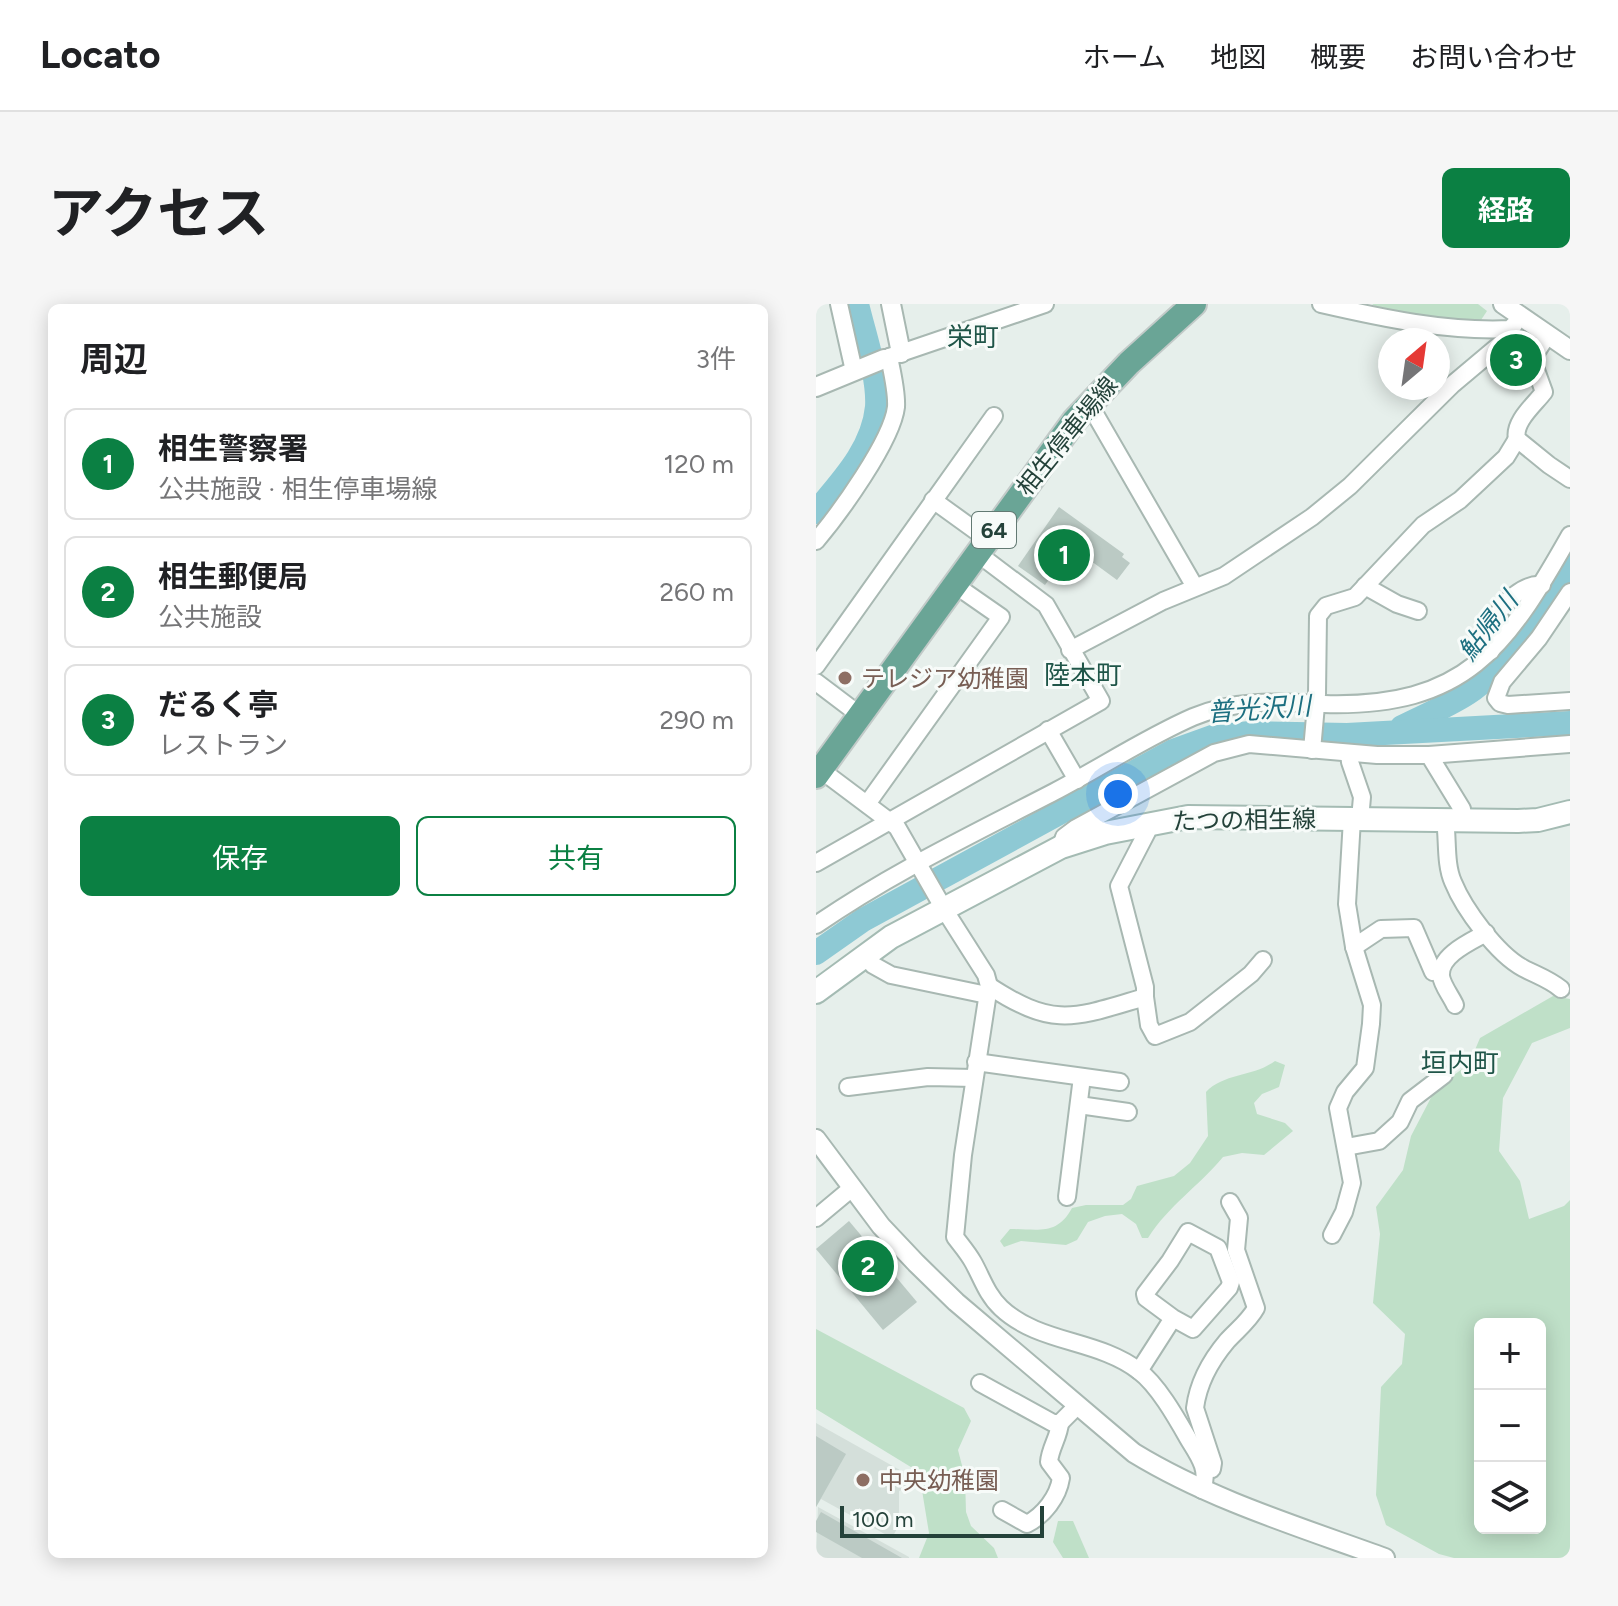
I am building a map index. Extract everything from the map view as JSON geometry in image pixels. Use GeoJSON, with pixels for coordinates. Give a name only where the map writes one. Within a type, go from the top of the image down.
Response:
{"type":"FeatureCollection","features":[{"type":"Feature","properties":{"kind":"main road","name":"相生停車場線"},"geometry":{"type":"LineString","coordinates":[[821,763],[861,716],[1053,448],[1087,406],[1194,304]]}},
{"type":"Feature","properties":{"kind":"main road","name":"たつの相生線"},"geometry":{"type":"LineString","coordinates":[[816,992],[941,905],[1061,847],[1145,823],[1188,817],[1538,820],[1570,812]]}},
{"type":"Feature","properties":{"kind":"street"},"geometry":{"type":"LineString","coordinates":[[839,304],[856,370]]}},
{"type":"Feature","properties":{"kind":"street"},"geometry":{"type":"LineString","coordinates":[[816,541],[842,508],[890,427],[896,405],[891,356],[891,304]]}},
{"type":"Feature","properties":{"kind":"street"},"geometry":{"type":"LineString","coordinates":[[816,387],[891,356],[1045,304]]}},
{"type":"Feature","properties":{"kind":"street"},"geometry":{"type":"LineString","coordinates":[[1321,304],[1452,327],[1512,313],[1570,350]]}},
{"type":"Feature","properties":{"kind":"street"},"geometry":{"type":"LineString","coordinates":[[1070,650],[1151,607],[1243,564],[1331,502],[1404,436],[1453,384],[1503,342],[1512,313]]}},
{"type":"Feature","properties":{"kind":"street"},"geometry":{"type":"LineString","coordinates":[[1547,336],[1532,359],[1544,392],[1517,425],[1515,433],[1517,439],[1570,479]]}},
{"type":"Feature","properties":{"kind":"street"},"geometry":{"type":"LineString","coordinates":[[1087,406],[1095,414],[1195,587]]}},
{"type":"Feature","properties":{"kind":"street"},"geometry":{"type":"LineString","coordinates":[[816,666],[994,416]]}},
{"type":"Feature","properties":{"kind":"street"},"geometry":{"type":"LineString","coordinates":[[1313,747],[1318,616],[1326,606],[1355,597],[1423,525],[1460,500],[1506,457],[1517,439]]}},
{"type":"Feature","properties":{"kind":"street"},"geometry":{"type":"LineString","coordinates":[[816,863],[1101,701],[1046,605],[933,500]]}},
{"type":"Feature","properties":{"kind":"street"},"geometry":{"type":"LineString","coordinates":[[816,925],[871,889],[1193,717],[1243,703],[1315,708],[1417,694],[1455,679],[1475,666],[1507,634],[1542,585],[1570,535]]}},
{"type":"Feature","properties":{"kind":"street"},"geometry":{"type":"LineString","coordinates":[[867,804],[1001,617],[955,585]]}},
{"type":"Feature","properties":{"kind":"street"},"geometry":{"type":"LineString","coordinates":[[1365,586],[1397,604],[1418,611]]}},
{"type":"Feature","properties":{"kind":"street"},"geometry":{"type":"LineString","coordinates":[[1570,592],[1539,638],[1502,682],[1496,698],[1508,705],[1570,701]]}},
{"type":"Feature","properties":{"kind":"street"},"geometry":{"type":"LineString","coordinates":[[816,682],[861,716]]}},
{"type":"Feature","properties":{"kind":"street"},"geometry":{"type":"LineString","coordinates":[[1048,730],[1077,780]]}},
{"type":"Feature","properties":{"kind":"street"},"geometry":{"type":"LineString","coordinates":[[1061,847],[1064,837],[1076,828],[1214,753],[1249,744],[1313,747],[1349,753],[1429,755],[1570,744]]}},
{"type":"Feature","properties":{"kind":"street"},"geometry":{"type":"LineString","coordinates":[[1332,1235],[1344,1212],[1352,1183],[1338,1108],[1345,1092],[1365,1068],[1372,1005],[1354,947],[1347,904],[1356,819],[1362,797],[1349,753]]}},
{"type":"Feature","properties":{"kind":"street"},"geometry":{"type":"LineString","coordinates":[[1429,755],[1462,809],[1454,820],[1452,881],[1469,911],[1514,962],[1561,989]]}},
{"type":"Feature","properties":{"kind":"street"},"geometry":{"type":"LineString","coordinates":[[821,763],[867,804],[891,820],[986,975],[988,991],[955,1237],[1001,1309],[1037,1331],[1116,1357],[1139,1371],[1177,1420],[1201,1459],[1204,1483]]}},
{"type":"Feature","properties":{"kind":"street"},"geometry":{"type":"LineString","coordinates":[[1145,823],[1147,832],[1119,886],[1145,987],[1149,1025],[1155,1036],[1190,1022],[1251,974],[1263,960]]}},
{"type":"Feature","properties":{"kind":"street"},"geometry":{"type":"LineString","coordinates":[[1354,947],[1381,929],[1414,928],[1433,972]]}},
{"type":"Feature","properties":{"kind":"street"},"geometry":{"type":"LineString","coordinates":[[1455,1005],[1441,978],[1442,970],[1453,954],[1486,933]]}},
{"type":"Feature","properties":{"kind":"street"},"geometry":{"type":"LineString","coordinates":[[865,956],[873,965],[891,975],[988,991],[1056,1016],[1086,1015],[1145,997]]}},
{"type":"Feature","properties":{"kind":"street"},"geometry":{"type":"LineString","coordinates":[[848,1087],[975,1070],[1120,1082]]}},
{"type":"Feature","properties":{"kind":"street"},"geometry":{"type":"LineString","coordinates":[[1346,1147],[1379,1141],[1400,1122],[1410,1101],[1444,1075]]}},
{"type":"Feature","properties":{"kind":"street"},"geometry":{"type":"LineString","coordinates":[[1067,1197],[1082,1077]]}},
{"type":"Feature","properties":{"kind":"street"},"geometry":{"type":"LineString","coordinates":[[1079,1105],[1128,1112]]}},
{"type":"Feature","properties":{"kind":"street"},"geometry":{"type":"LineString","coordinates":[[816,1139],[881,1226],[916,1263],[956,1302],[1134,1453],[1167,1473],[1204,1483],[1385,1558]]}},
{"type":"Feature","properties":{"kind":"street"},"geometry":{"type":"LineString","coordinates":[[816,1218],[852,1188]]}},
{"type":"Feature","properties":{"kind":"street"},"geometry":{"type":"LineString","coordinates":[[1204,1483],[1213,1463],[1195,1408],[1201,1383],[1217,1354],[1256,1308],[1236,1250],[1239,1218],[1230,1202]]}},
{"type":"Feature","properties":{"kind":"street"},"geometry":{"type":"LineString","coordinates":[[1188,1232],[1218,1248],[1231,1282],[1193,1329],[1173,1318],[1145,1294],[1188,1232]]}},
{"type":"Feature","properties":{"kind":"street"},"geometry":{"type":"LineString","coordinates":[[1139,1371],[1173,1318]]}},
{"type":"Feature","properties":{"kind":"street"},"geometry":{"type":"LineString","coordinates":[[980,1383],[1053,1423],[1060,1423]]}},
{"type":"Feature","properties":{"kind":"street"},"geometry":{"type":"LineString","coordinates":[[1002,1510],[1027,1524],[1035,1520],[1059,1493],[1061,1478],[1049,1462],[1050,1451],[1060,1423],[1077,1406]]}},
{"type":"Feature","properties":{"kind":"shaded area","name":"中央幼稚園"},"geometry":{"type":"Polygon","coordinates":[[[816,1423],[907,1474],[911,1487],[899,1491],[899,1525],[892,1538],[821,1499],[816,1507],[816,1423]]]}},
{"type":"Feature","properties":{"kind":"shaded area"},"geometry":{"type":"Polygon","coordinates":[[[818,1507],[909,1557],[909,1558],[816,1558],[818,1507]]]}},
{"type":"Feature","properties":{"kind":"green space"},"geometry":{"type":"Polygon","coordinates":[[[1372,304],[1478,304],[1487,311],[1479,323],[1441,322],[1379,309],[1372,304]]]}},
{"type":"Feature","properties":{"kind":"green space"},"geometry":{"type":"Polygon","coordinates":[[[1553,996],[1570,999],[1570,1028],[1532,1043],[1503,1098],[1499,1151],[1520,1181],[1529,1219],[1564,1206],[1570,1200],[1570,1558],[1454,1558],[1439,1554],[1386,1525],[1376,1495],[1381,1387],[1402,1364],[1405,1334],[1373,1303],[1380,1234],[1376,1207],[1403,1170],[1411,1136],[1436,1088],[1469,1064],[1480,1038],[1553,996]]]}},
{"type":"Feature","properties":{"kind":"green space"},"geometry":{"type":"Polygon","coordinates":[[[1275,1061],[1285,1065],[1279,1087],[1262,1094],[1254,1103],[1257,1114],[1285,1123],[1293,1131],[1264,1155],[1242,1153],[1223,1157],[1165,1216],[1148,1238],[1142,1238],[1136,1224],[1122,1214],[1088,1222],[1077,1240],[1066,1245],[1021,1241],[1004,1247],[1000,1241],[1010,1229],[1053,1227],[1072,1208],[1086,1205],[1123,1205],[1131,1199],[1137,1186],[1174,1176],[1190,1163],[1208,1136],[1206,1092],[1221,1081],[1258,1070],[1275,1061]]]}},
{"type":"Feature","properties":{"kind":"green space"},"geometry":{"type":"Polygon","coordinates":[[[816,1329],[964,1408],[971,1421],[958,1450],[965,1477],[966,1512],[971,1526],[994,1548],[998,1558],[919,1558],[929,1533],[919,1472],[816,1409],[816,1329]]]}},
{"type":"Feature","properties":{"kind":"green space"},"geometry":{"type":"Polygon","coordinates":[[[1058,1521],[1073,1521],[1089,1558],[1063,1558],[1053,1542],[1058,1521]]]}},
{"type":"Feature","properties":{"kind":"building"},"geometry":{"type":"Polygon","coordinates":[[[1059,507],[1124,554],[1122,557],[1130,563],[1117,580],[1072,547],[1045,585],[1018,566],[1059,507]]]}},
{"type":"Feature","properties":{"kind":"building"},"geometry":{"type":"Polygon","coordinates":[[[849,1221],[917,1302],[883,1330],[816,1249],[849,1221]]]}},
{"type":"Feature","properties":{"kind":"building"},"geometry":{"type":"Polygon","coordinates":[[[816,1436],[846,1454],[816,1507],[816,1436]]]}},
{"type":"Feature","properties":{"kind":"building"},"geometry":{"type":"Polygon","coordinates":[[[821,1512],[902,1558],[862,1558],[816,1532],[816,1521],[821,1512]]]}},
{"type":"Feature","properties":{"kind":"waterway"},"geometry":{"type":"LineString","coordinates":[[816,512],[863,451],[877,407],[876,382],[857,304]]}},
{"type":"Feature","properties":{"kind":"waterway","name":"鮎帰川"},"geometry":{"type":"LineString","coordinates":[[1402,727],[1452,702],[1483,682],[1511,651],[1570,561]]}},
{"type":"Feature","properties":{"kind":"waterway","name":"普光沢川"},"geometry":{"type":"LineString","coordinates":[[816,953],[863,920],[1173,751],[1212,737],[1250,733],[1347,735],[1570,723]]}},
{"type":"Feature","properties":{"kind":"place","name":"だるく亭"},"geometry":{"type":"Point","coordinates":[1516,360]}},
{"type":"Feature","properties":{"kind":"place","name":"相生警察署"},"geometry":{"type":"Point","coordinates":[1064,555]}},
{"type":"Feature","properties":{"kind":"place","name":"テレジア幼稚園"},"geometry":{"type":"Point","coordinates":[845,678]}},
{"type":"Feature","properties":{"kind":"place","name":"相生郵便局"},"geometry":{"type":"Point","coordinates":[868,1266]}},
{"type":"Feature","properties":{"kind":"place","name":"中央幼稚園"},"geometry":{"type":"Point","coordinates":[863,1480]}},
{"type":"Feature","properties":{"kind":"district","name":"栄町"},"geometry":{"type":"Point","coordinates":[973,337]}},
{"type":"Feature","properties":{"kind":"district","name":"陸本町"},"geometry":{"type":"Point","coordinates":[1083,675]}},
{"type":"Feature","properties":{"kind":"district","name":"垣内町"},"geometry":{"type":"Point","coordinates":[1460,1063]}}]}
